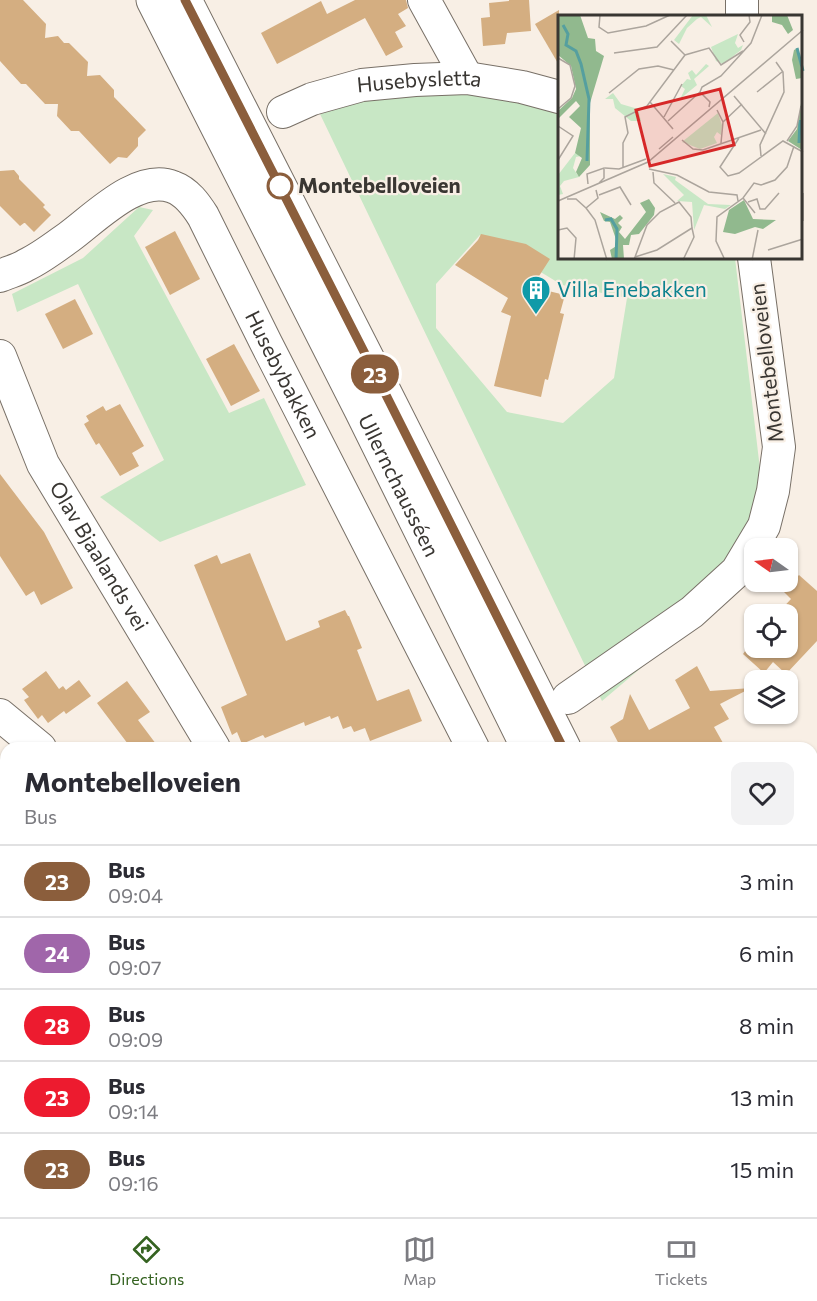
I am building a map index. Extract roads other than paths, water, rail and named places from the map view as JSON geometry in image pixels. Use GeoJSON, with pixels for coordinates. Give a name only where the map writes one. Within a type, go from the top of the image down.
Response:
{"type":"FeatureCollection","features":[{"type":"Feature","properties":{"kind":"highway","name":"Ullernchausséen"},"geometry":{"type":"LineString","coordinates":[[153,0],[361,410],[525,742]]}},
{"type":"Feature","properties":{"kind":"highway","name":"Ullernchausséen"},"geometry":{"type":"LineString","coordinates":[[185,0],[561,742]]}},
{"type":"Feature","properties":{"kind":"street"},"geometry":{"type":"LineString","coordinates":[[424,0],[467,78]]}},
{"type":"Feature","properties":{"kind":"street","name":"Husebysletta"},"geometry":{"type":"LineString","coordinates":[[283,112],[312,99],[362,85],[415,80],[467,78],[522,87],[558,98]]}},
{"type":"Feature","properties":{"kind":"street","name":"Husebybakken"},"geometry":{"type":"LineString","coordinates":[[0,276],[26,265],[68,238],[103,209],[145,186],[173,187],[195,203],[470,742]]}},
{"type":"Feature","properties":{"kind":"street","name":"Montebelloveien"},"geometry":{"type":"LineString","coordinates":[[568,698],[692,612],[737,571],[764,526],[773,491],[779,447],[754,260]]}},
{"type":"Feature","properties":{"kind":"street","name":"Olav Bjaalands vei"},"geometry":{"type":"LineString","coordinates":[[0,356],[43,464],[210,742]]}},
{"type":"Feature","properties":{"kind":"street"},"geometry":{"type":"LineString","coordinates":[[0,715],[33,742]]}},
{"type":"Feature","properties":{"kind":"place","name":"Montebelloveien"},"geometry":{"type":"Point","coordinates":[280,186]}},
{"type":"Feature","properties":{"kind":"place","name":"Villa Enebakken"},"geometry":{"type":"Point","coordinates":[536,316]}}]}
